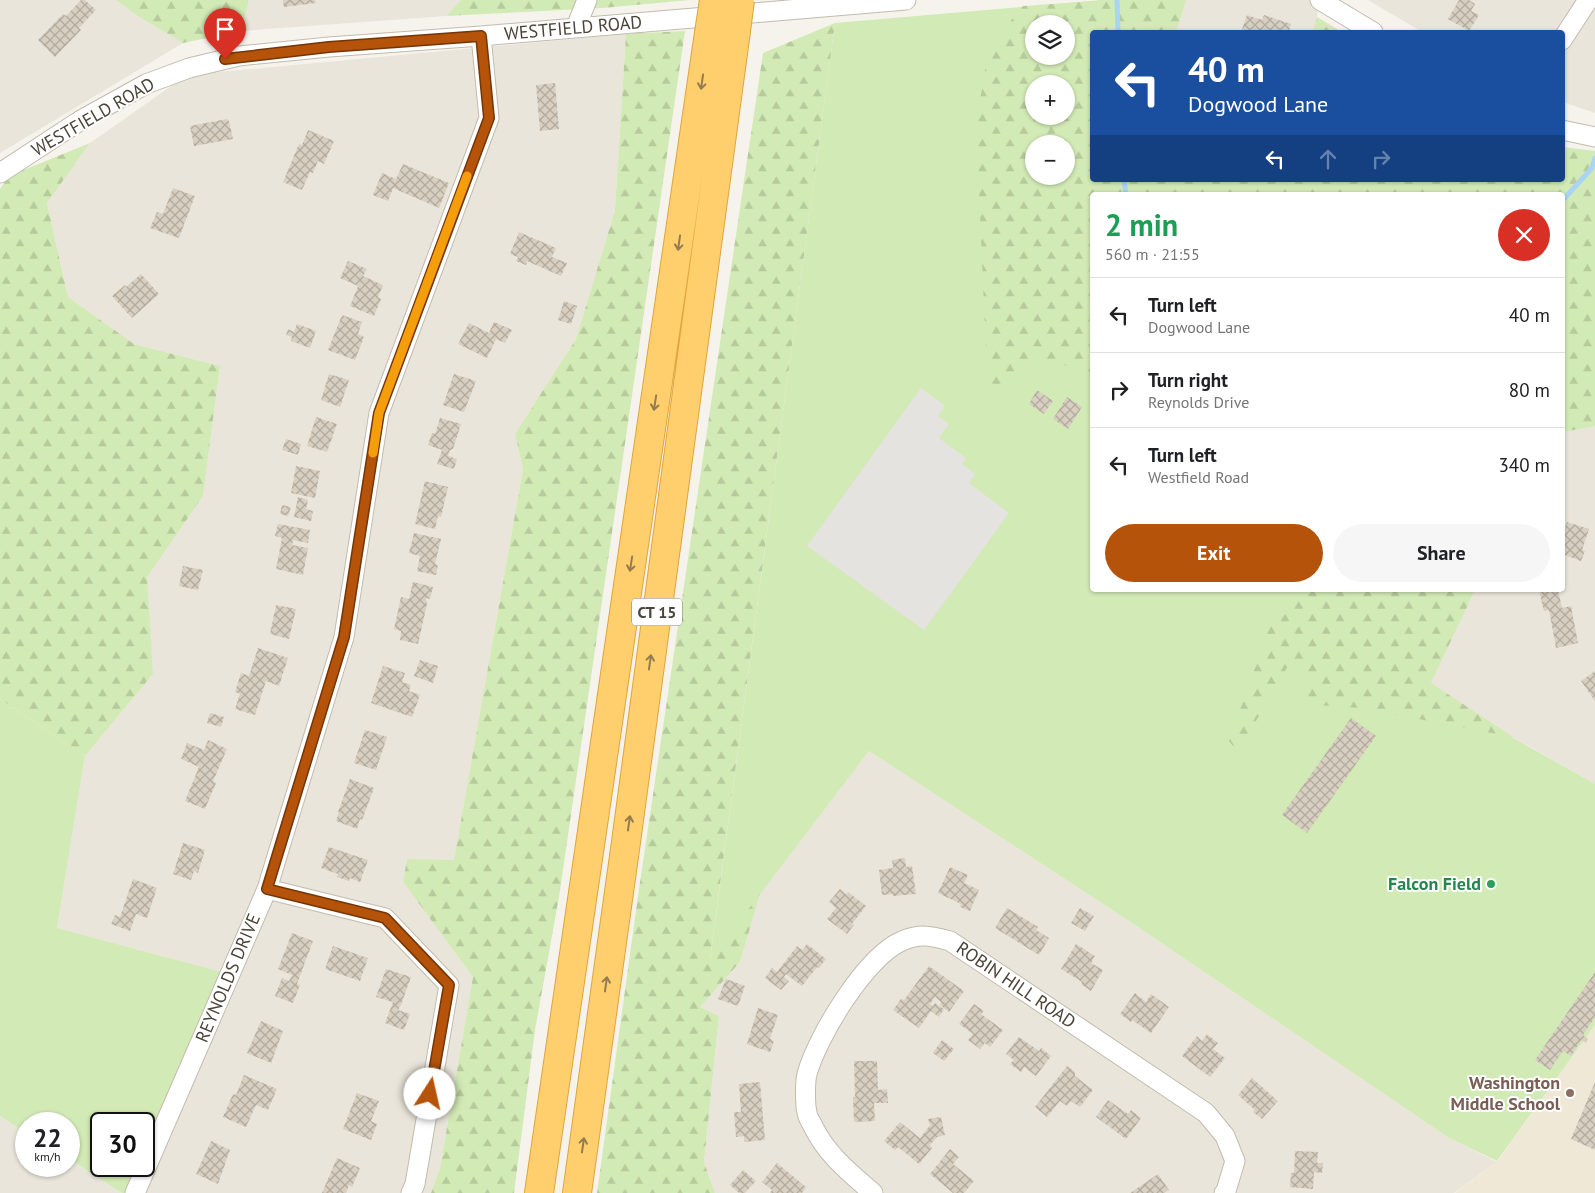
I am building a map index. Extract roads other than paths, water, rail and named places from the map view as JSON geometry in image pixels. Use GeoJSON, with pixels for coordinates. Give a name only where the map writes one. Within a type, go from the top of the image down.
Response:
{"type":"FeatureCollection","features":[{"type":"Feature","properties":{"kind":"highway","name":"CT 15"},"geometry":{"type":"LineString","coordinates":[[539,1193],[589,841],[714,0]]}},
{"type":"Feature","properties":{"kind":"highway","name":"CT 15"},"geometry":{"type":"LineString","coordinates":[[576,1193],[626,842],[740,0]]}},
{"type":"Feature","properties":{"kind":"street"},"geometry":{"type":"LineString","coordinates":[[576,27],[586,0]]}},
{"type":"Feature","properties":{"kind":"street","name":"WESTFIELD ROAD"},"geometry":{"type":"LineString","coordinates":[[0,173],[112,102],[155,80],[188,68],[239,56],[906,0]]}},
{"type":"Feature","properties":{"kind":"street"},"geometry":{"type":"LineString","coordinates":[[1320,0],[1370,30]]}},
{"type":"Feature","properties":{"kind":"street"},"geometry":{"type":"LineString","coordinates":[[1565,35],[1588,0]]}},
{"type":"Feature","properties":{"kind":"street","name":"REYNOLDS DRIVE"},"geometry":{"type":"LineString","coordinates":[[135,1193],[267,889],[344,637],[379,413],[489,118],[481,36]]}},
{"type":"Feature","properties":{"kind":"street"},"geometry":{"type":"LineString","coordinates":[[1565,131],[1592,136]]}},
{"type":"Feature","properties":{"kind":"street"},"geometry":{"type":"LineString","coordinates":[[267,889],[385,918],[449,985],[415,1184],[411,1193]]}},
{"type":"Feature","properties":{"kind":"street","name":"ROBIN HILL ROAD"},"geometry":{"type":"LineString","coordinates":[[874,1193],[845,1169],[819,1139],[806,1113],[806,1076],[822,1039],[846,996],[878,957],[902,941],[926,934],[950,940],[1206,1113],[1225,1136],[1235,1161],[1224,1193]]}},
{"type":"Feature","properties":{"kind":"waterway"},"geometry":{"type":"LineString","coordinates":[[1117,0],[1118,30]]}},
{"type":"Feature","properties":{"kind":"waterway"},"geometry":{"type":"LineString","coordinates":[[1565,198],[1592,168],[1595,158]]}},
{"type":"Feature","properties":{"kind":"waterway"},"geometry":{"type":"LineString","coordinates":[[1124,182],[1126,192]]}},
{"type":"Feature","properties":{"kind":"place","name":"Falcon Field"},"geometry":{"type":"Point","coordinates":[1491,884]}},
{"type":"Feature","properties":{"kind":"place","name":"Washington Middle School"},"geometry":{"type":"Point","coordinates":[1570,1093]}}]}
